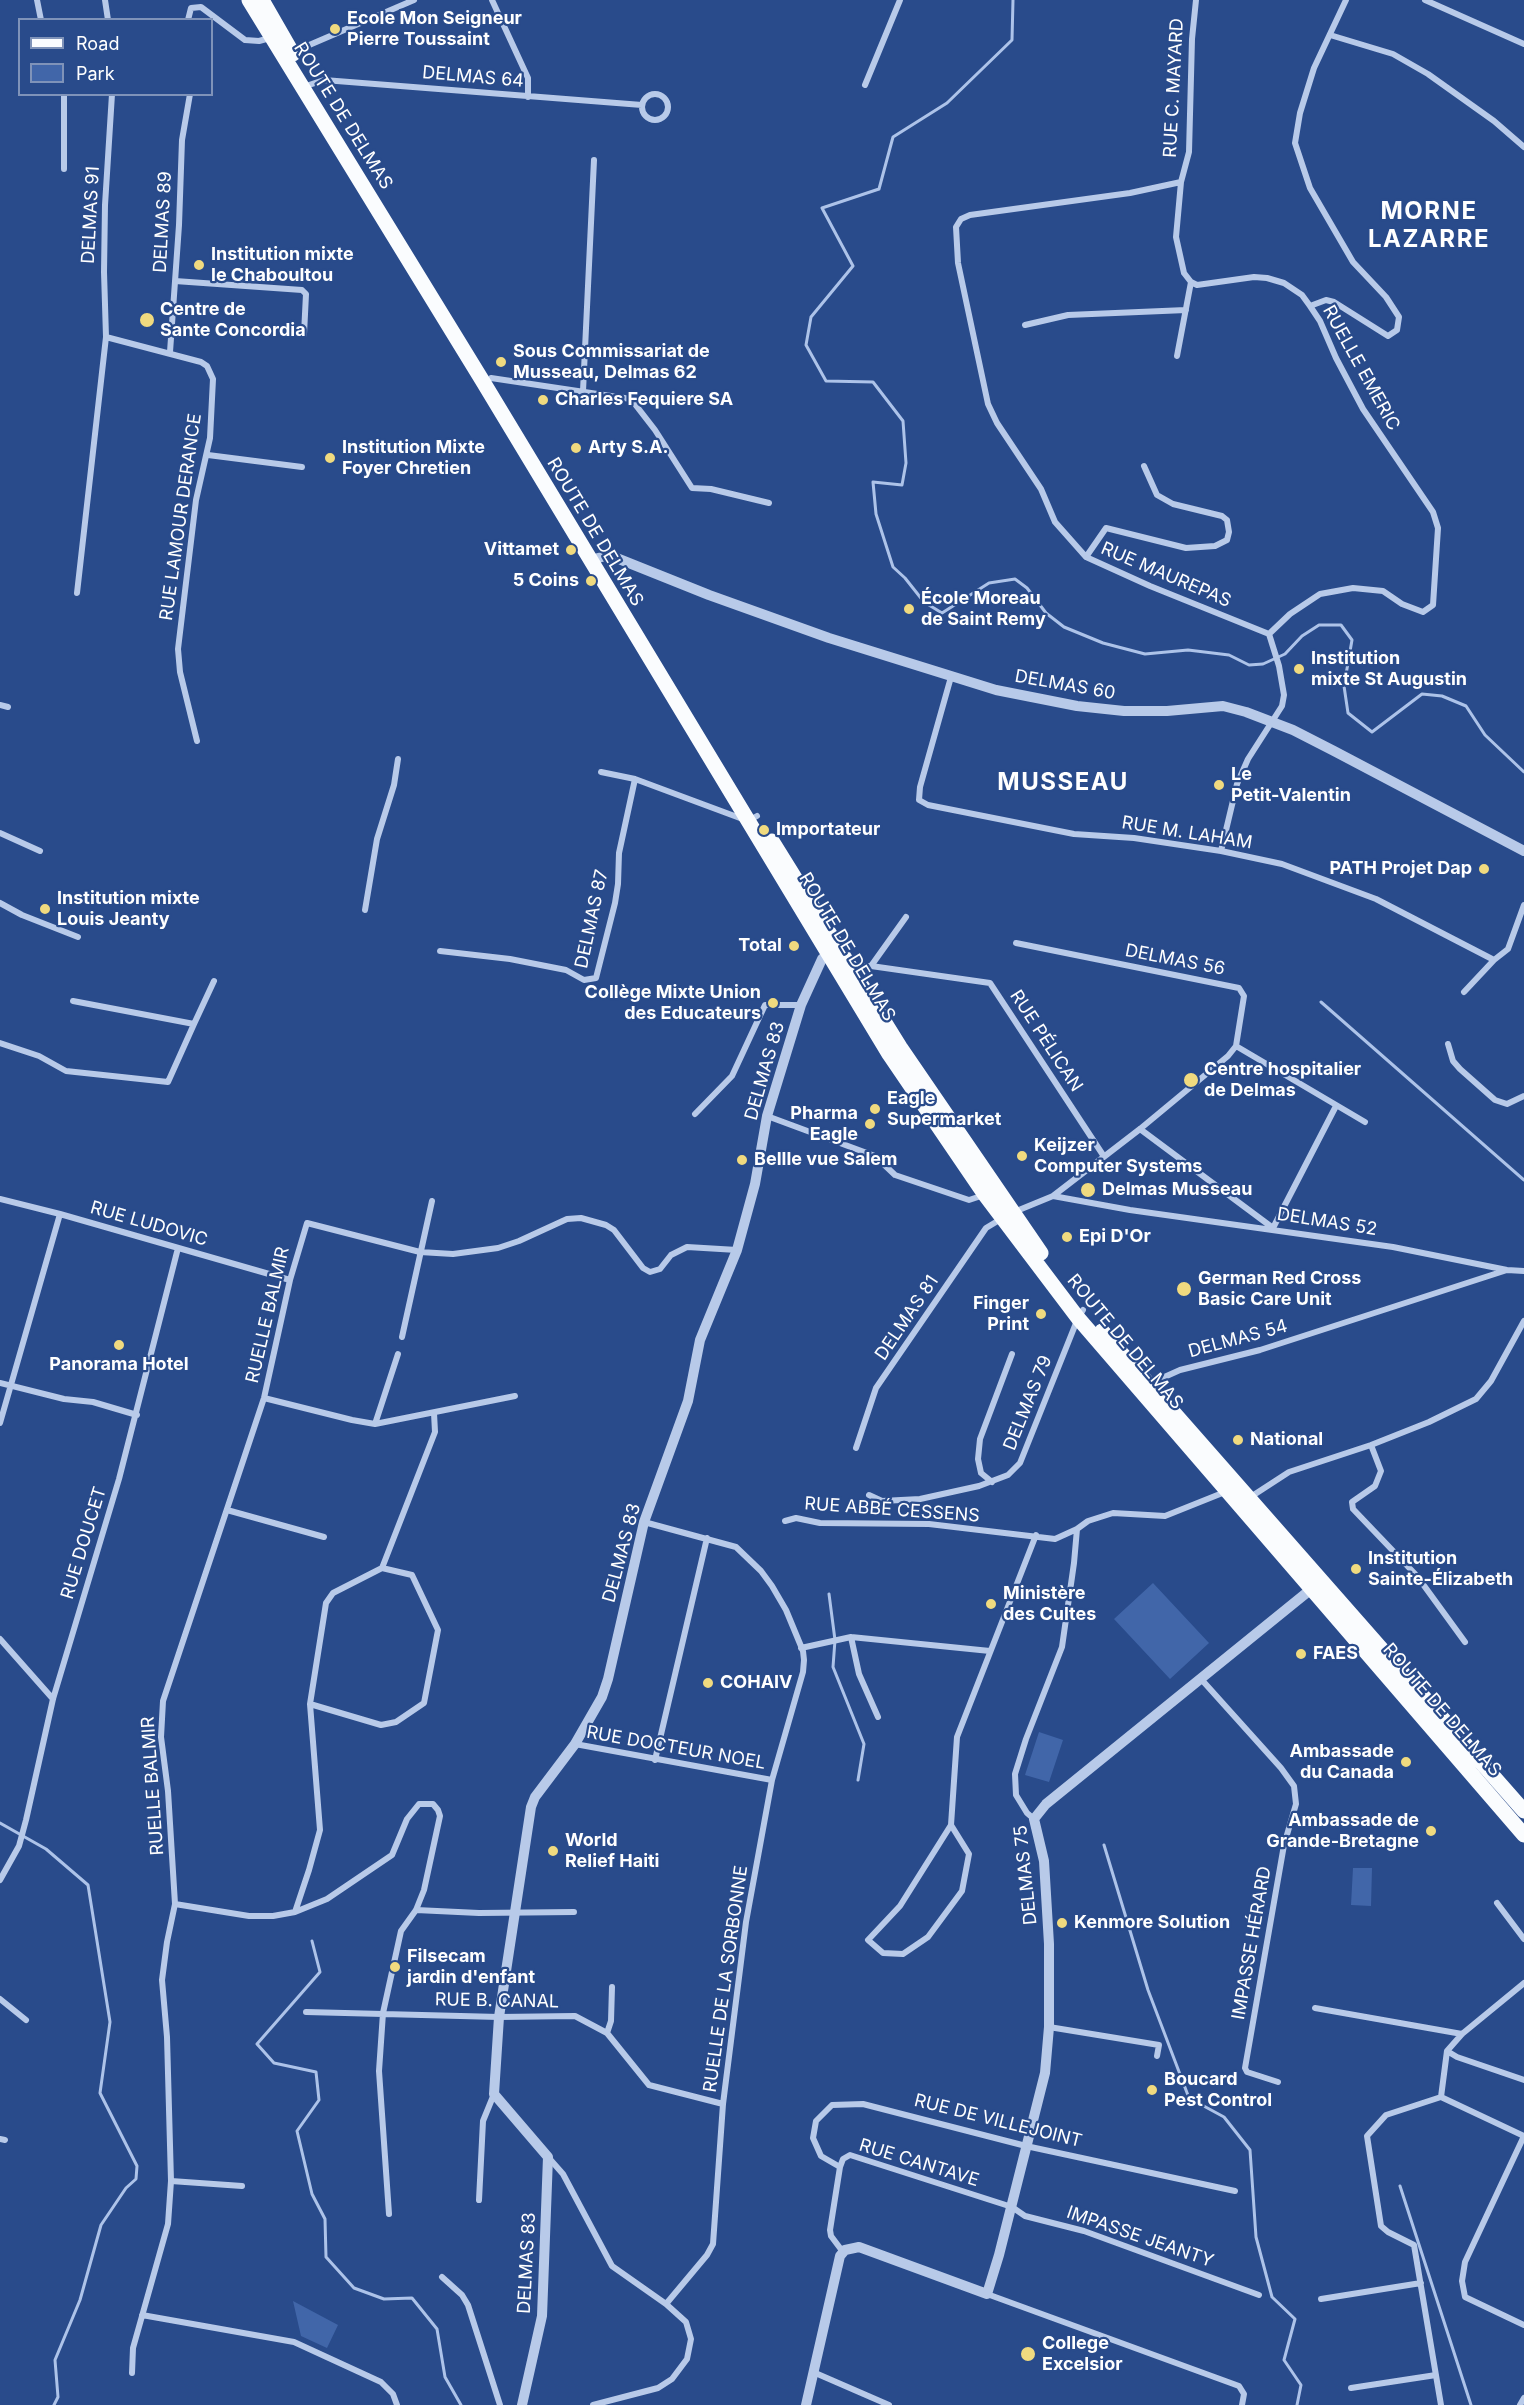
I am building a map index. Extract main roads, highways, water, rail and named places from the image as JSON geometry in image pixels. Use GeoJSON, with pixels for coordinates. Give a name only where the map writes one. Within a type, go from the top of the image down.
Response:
{"type":"FeatureCollection","features":[{"type":"Feature","properties":{"kind":"main road","name":"ROUTE DE DELMAS"},"geometry":{"type":"LineString","coordinates":[[249,0],[292,52],[307,85],[491,378],[594,559]]}},
{"type":"Feature","properties":{"kind":"main road","name":"ROUTE DE DELMAS"},"geometry":{"type":"LineString","coordinates":[[262,0],[276,34],[833,949],[889,1054],[985,1195],[1007,1216]]}},
{"type":"Feature","properties":{"kind":"main road","name":"ROUTE DE DELMAS"},"geometry":{"type":"LineString","coordinates":[[833,949],[849,966],[1007,1216],[1080,1314],[1230,1487],[1524,1811]]}},
{"type":"Feature","properties":{"kind":"main road","name":"ROUTE DE DELMAS"},"geometry":{"type":"LineString","coordinates":[[1080,1314],[1149,1384],[1230,1487],[1248,1498],[1524,1835]]}},
{"type":"Feature","properties":{"kind":"waterway"},"geometry":{"type":"LineString","coordinates":[[1013,0],[1012,40],[947,103],[893,137],[879,189],[822,208],[853,266],[811,317],[806,345],[826,381],[873,382],[903,421],[906,463],[902,485],[873,482],[876,514],[893,567],[924,602],[942,613],[989,583],[1015,579],[1027,588],[1046,613],[1064,627],[1103,643],[1145,654],[1188,650],[1229,655],[1249,665],[1263,664],[1285,654],[1302,636],[1319,625],[1341,625],[1352,640],[1344,686],[1348,713],[1372,732],[1422,694],[1442,696],[1466,706],[1485,735],[1524,772]]}},
{"type":"Feature","properties":{"kind":"waterway"},"geometry":{"type":"LineString","coordinates":[[1321,1002],[1524,1180]]}},
{"type":"Feature","properties":{"kind":"waterway"},"geometry":{"type":"LineString","coordinates":[[829,1594],[835,1640],[833,1667],[864,1744],[858,1780]]}},
{"type":"Feature","properties":{"kind":"waterway"},"geometry":{"type":"LineString","coordinates":[[0,1823],[46,1849],[88,1885],[110,2022],[100,2093],[137,2166],[136,2179],[126,2188],[101,2225],[80,2300],[55,2360],[58,2397],[54,2405]]}},
{"type":"Feature","properties":{"kind":"waterway"},"geometry":{"type":"LineString","coordinates":[[1104,1845],[1148,1990],[1189,2098],[1224,2117],[1250,2150],[1256,2237],[1272,2297],[1295,2319],[1284,2360],[1301,2385],[1297,2405]]}},
{"type":"Feature","properties":{"kind":"waterway"},"geometry":{"type":"LineString","coordinates":[[312,1941],[320,1972],[257,2044],[274,2063],[316,2072],[319,2100],[297,2131],[312,2194],[325,2219],[326,2257],[354,2288],[384,2299],[412,2298],[437,2329],[445,2377],[461,2405]]}},
{"type":"Feature","properties":{"kind":"waterway"},"geometry":{"type":"LineString","coordinates":[[1400,2186],[1471,2405]]}},
{"type":"Feature","properties":{"kind":"place","name":"Ecole Mon Seigneur Pierre Toussaint"},"geometry":{"type":"Point","coordinates":[335,29]}},
{"type":"Feature","properties":{"kind":"place","name":"Institution mixte le Chaboultou"},"geometry":{"type":"Point","coordinates":[199,265]}},
{"type":"Feature","properties":{"kind":"place","name":"Centre de Sante Concordia"},"geometry":{"type":"Point","coordinates":[147,320]}},
{"type":"Feature","properties":{"kind":"place","name":"Sous Commissariat de Musseau, Delmas 62"},"geometry":{"type":"Point","coordinates":[501,362]}},
{"type":"Feature","properties":{"kind":"place","name":"Charles Fequiere SA"},"geometry":{"type":"Point","coordinates":[543,400]}},
{"type":"Feature","properties":{"kind":"place","name":"Arty S.A."},"geometry":{"type":"Point","coordinates":[576,448]}},
{"type":"Feature","properties":{"kind":"place","name":"Institution Mixte Foyer Chretien"},"geometry":{"type":"Point","coordinates":[330,458]}},
{"type":"Feature","properties":{"kind":"place","name":"Vittamet"},"geometry":{"type":"Point","coordinates":[571,550]}},
{"type":"Feature","properties":{"kind":"place","name":"5 Coins"},"geometry":{"type":"Point","coordinates":[591,581]}},
{"type":"Feature","properties":{"kind":"place","name":"École Moreau de Saint Remy"},"geometry":{"type":"Point","coordinates":[909,609]}},
{"type":"Feature","properties":{"kind":"place","name":"Institution mixte St Augustin"},"geometry":{"type":"Point","coordinates":[1299,669]}},
{"type":"Feature","properties":{"kind":"place","name":"Le Petit-Valentin"},"geometry":{"type":"Point","coordinates":[1219,785]}},
{"type":"Feature","properties":{"kind":"place","name":"Importateur"},"geometry":{"type":"Point","coordinates":[764,830]}},
{"type":"Feature","properties":{"kind":"place","name":"PATH Projet Dap"},"geometry":{"type":"Point","coordinates":[1484,869]}},
{"type":"Feature","properties":{"kind":"place","name":"Institution mixte Louis Jeanty"},"geometry":{"type":"Point","coordinates":[45,909]}},
{"type":"Feature","properties":{"kind":"place","name":"Total"},"geometry":{"type":"Point","coordinates":[794,946]}},
{"type":"Feature","properties":{"kind":"place","name":"Collège Mixte Union des Educateurs"},"geometry":{"type":"Point","coordinates":[773,1003]}},
{"type":"Feature","properties":{"kind":"place","name":"Centre hospitalier de Delmas"},"geometry":{"type":"Point","coordinates":[1191,1080]}},
{"type":"Feature","properties":{"kind":"place","name":"Eagle Supermarket"},"geometry":{"type":"Point","coordinates":[875,1109]}},
{"type":"Feature","properties":{"kind":"place","name":"Pharma Eagle"},"geometry":{"type":"Point","coordinates":[870,1124]}},
{"type":"Feature","properties":{"kind":"place","name":"Keijzer Computer Systems"},"geometry":{"type":"Point","coordinates":[1022,1156]}},
{"type":"Feature","properties":{"kind":"place","name":"Bellle vue Salem"},"geometry":{"type":"Point","coordinates":[742,1160]}},
{"type":"Feature","properties":{"kind":"place","name":"Delmas Musseau"},"geometry":{"type":"Point","coordinates":[1088,1190]}},
{"type":"Feature","properties":{"kind":"place","name":"Epi D'Or"},"geometry":{"type":"Point","coordinates":[1067,1237]}},
{"type":"Feature","properties":{"kind":"place","name":"German Red Cross Basic Care Unit"},"geometry":{"type":"Point","coordinates":[1184,1289]}},
{"type":"Feature","properties":{"kind":"place","name":"Finger Print"},"geometry":{"type":"Point","coordinates":[1041,1314]}},
{"type":"Feature","properties":{"kind":"place","name":"Panorama Hotel"},"geometry":{"type":"Point","coordinates":[119,1345]}},
{"type":"Feature","properties":{"kind":"place","name":"National"},"geometry":{"type":"Point","coordinates":[1238,1440]}},
{"type":"Feature","properties":{"kind":"place","name":"Institution Sainte-Élizabeth"},"geometry":{"type":"Point","coordinates":[1356,1569]}},
{"type":"Feature","properties":{"kind":"place","name":"Ministère des Cultes"},"geometry":{"type":"Point","coordinates":[991,1604]}},
{"type":"Feature","properties":{"kind":"place","name":"FAES"},"geometry":{"type":"Point","coordinates":[1301,1654]}},
{"type":"Feature","properties":{"kind":"place","name":"COHAIV"},"geometry":{"type":"Point","coordinates":[708,1683]}},
{"type":"Feature","properties":{"kind":"place","name":"Ambassade du Canada"},"geometry":{"type":"Point","coordinates":[1406,1762]}},
{"type":"Feature","properties":{"kind":"place","name":"Ambassade de Grande-Bretagne"},"geometry":{"type":"Point","coordinates":[1431,1831]}},
{"type":"Feature","properties":{"kind":"place","name":"World Relief Haiti"},"geometry":{"type":"Point","coordinates":[553,1851]}},
{"type":"Feature","properties":{"kind":"place","name":"Kenmore Solution"},"geometry":{"type":"Point","coordinates":[1062,1923]}},
{"type":"Feature","properties":{"kind":"place","name":"Filsecam jardin d'enfant"},"geometry":{"type":"Point","coordinates":[395,1967]}},
{"type":"Feature","properties":{"kind":"place","name":"Boucard Pest Control"},"geometry":{"type":"Point","coordinates":[1152,2090]}},
{"type":"Feature","properties":{"kind":"place","name":"College Excelsior"},"geometry":{"type":"Point","coordinates":[1028,2354]}},
{"type":"Feature","properties":{"kind":"district","name":"MORNE LAZARRE"},"geometry":{"type":"Point","coordinates":[1429,226]}},
{"type":"Feature","properties":{"kind":"district","name":"MUSSEAU"},"geometry":{"type":"Point","coordinates":[1063,783]}}]}
